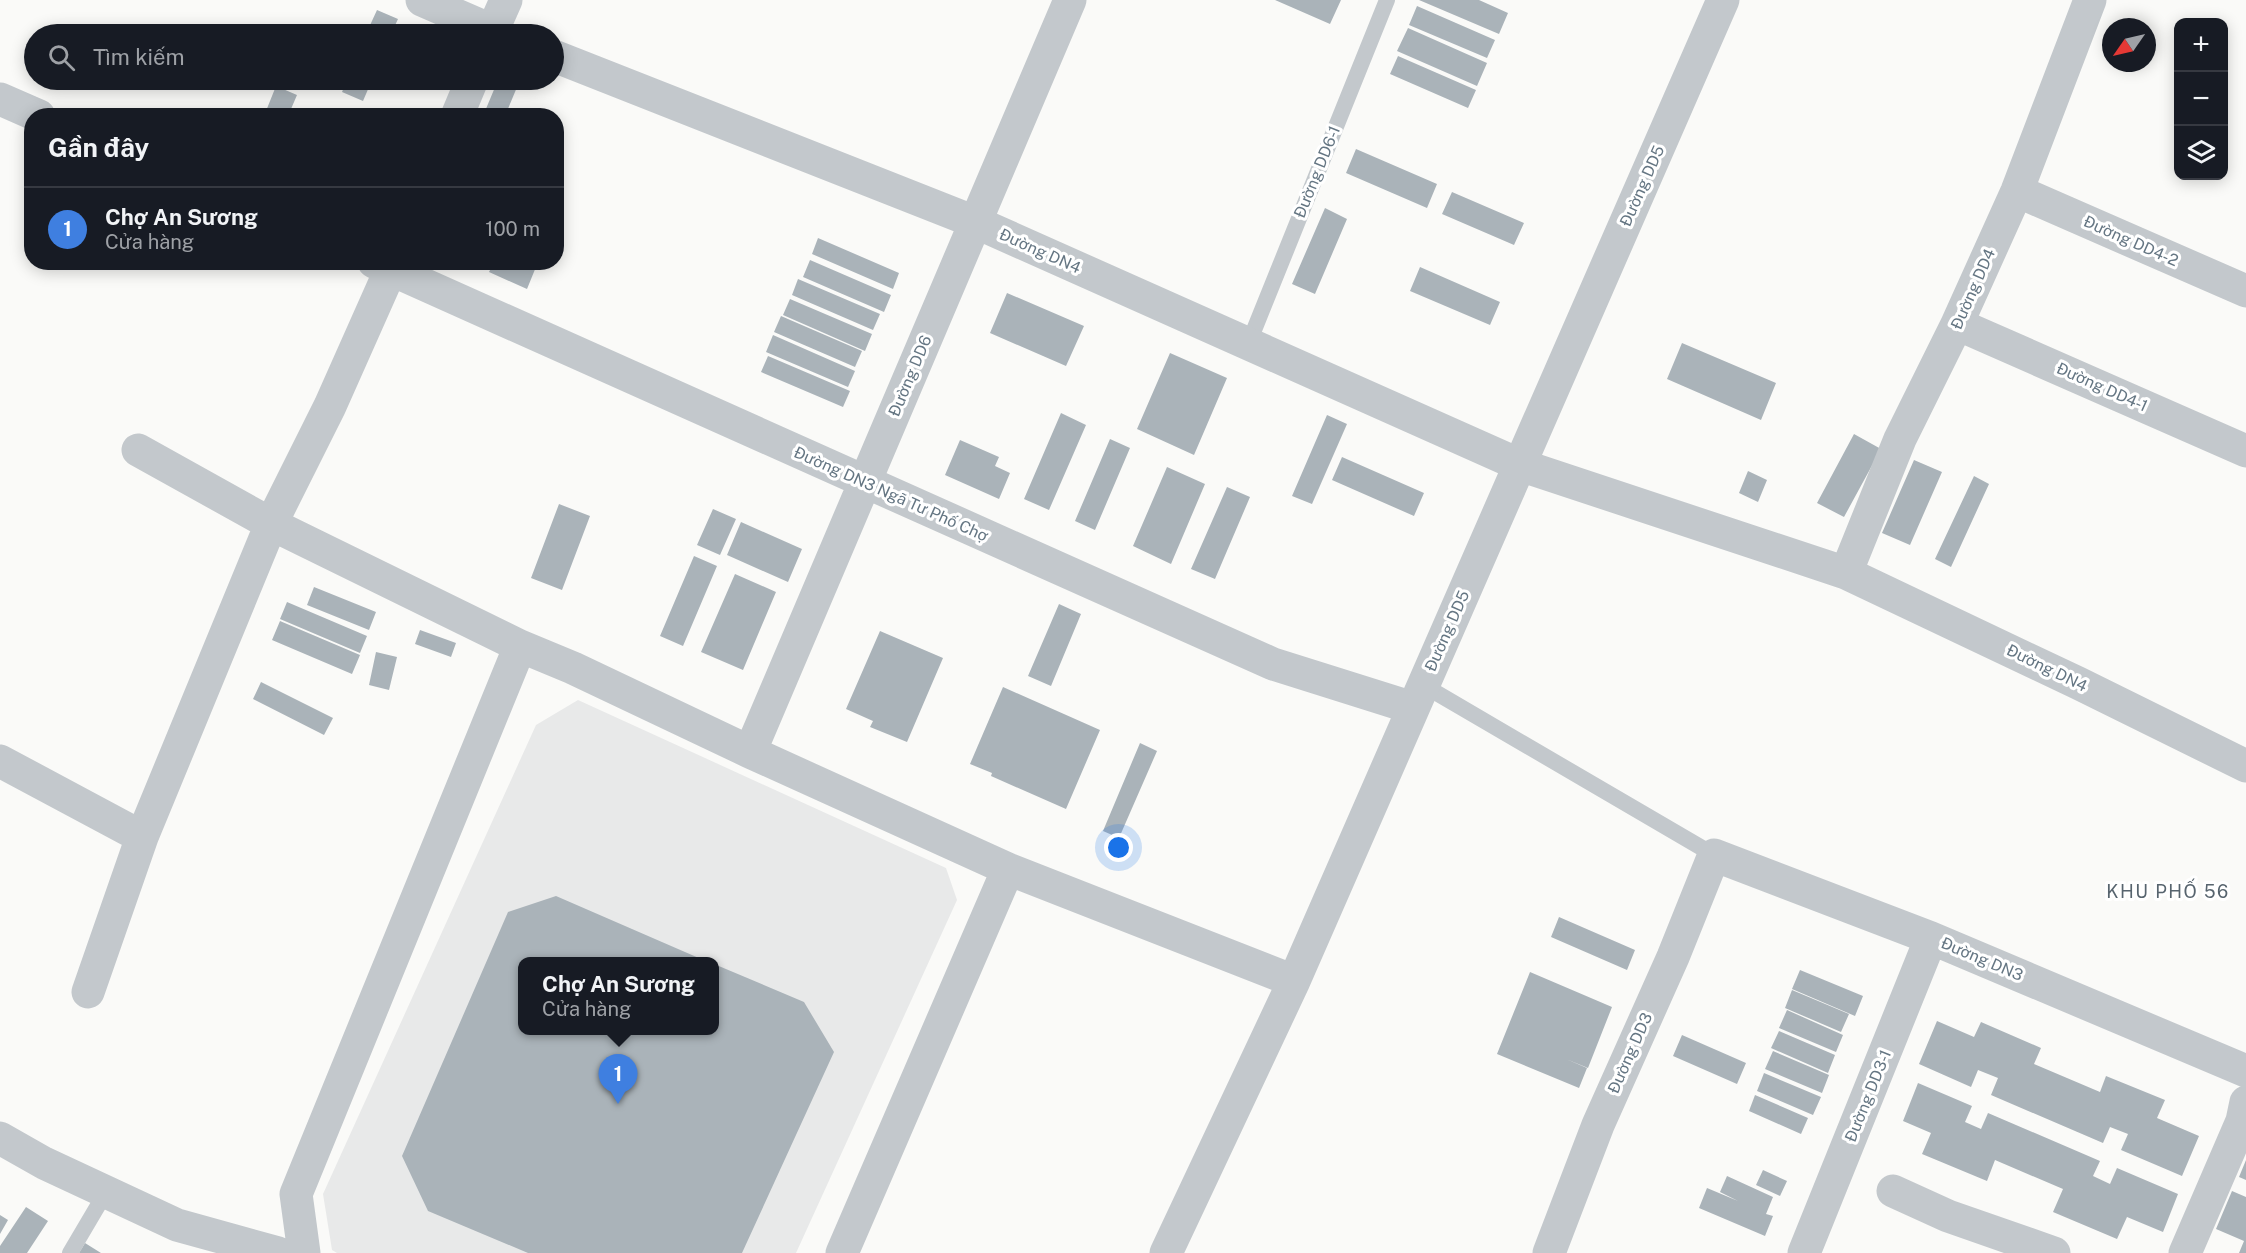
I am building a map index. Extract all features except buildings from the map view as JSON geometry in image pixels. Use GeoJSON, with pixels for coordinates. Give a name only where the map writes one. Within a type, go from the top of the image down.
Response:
{"type":"FeatureCollection","features":[{"type":"Feature","properties":{"kind":"street"},"geometry":{"type":"LineString","coordinates":[[422,0],[473,24]]}},
{"type":"Feature","properties":{"kind":"street"},"geometry":{"type":"LineString","coordinates":[[498,24],[506,0]]}},
{"type":"Feature","properties":{"kind":"street","name":"Đường DD6"},"geometry":{"type":"LineString","coordinates":[[750,752],[1070,0]]}},
{"type":"Feature","properties":{"kind":"street","name":"Đường DD5"},"geometry":{"type":"LineString","coordinates":[[1166,1253],[1294,981],[1723,0]]}},
{"type":"Feature","properties":{"kind":"street","name":"Đường DD4"},"geometry":{"type":"LineString","coordinates":[[1846,573],[1900,439],[1957,324],[2017,191],[2090,0]]}},
{"type":"Feature","properties":{"kind":"street","name":"Đường DN4"},"geometry":{"type":"LineString","coordinates":[[564,60],[975,222],[1520,465],[1846,573],[2078,682],[2246,766]]}},
{"type":"Feature","properties":{"kind":"street"},"geometry":{"type":"LineString","coordinates":[[460,108],[468,90]]}},
{"type":"Feature","properties":{"kind":"street"},"geometry":{"type":"LineString","coordinates":[[0,99],[24,109]]}},
{"type":"Feature","properties":{"kind":"street","name":"Đường DD4-2"},"geometry":{"type":"LineString","coordinates":[[2017,191],[2246,291]]}},
{"type":"Feature","properties":{"kind":"street"},"geometry":{"type":"LineString","coordinates":[[88,992],[142,837],[271,524],[330,406],[384,270]]}},
{"type":"Feature","properties":{"kind":"street","name":"Đường DN3 Ngã Tư Phố Chợ"},"geometry":{"type":"LineString","coordinates":[[397,270],[1274,664],[1418,697]]}},
{"type":"Feature","properties":{"kind":"street","name":"Đường DD4-1"},"geometry":{"type":"LineString","coordinates":[[1957,324],[2246,451]]}},
{"type":"Feature","properties":{"kind":"street"},"geometry":{"type":"LineString","coordinates":[[138,450],[271,524],[520,646],[573,668],[750,752],[1008,869],[1294,981]]}},
{"type":"Feature","properties":{"kind":"street"},"geometry":{"type":"LineString","coordinates":[[304,1253],[296,1194],[520,646]]}},
{"type":"Feature","properties":{"kind":"street"},"geometry":{"type":"LineString","coordinates":[[0,761],[142,837]]}},
{"type":"Feature","properties":{"kind":"street","name":"Đường DN3"},"geometry":{"type":"LineString","coordinates":[[1714,855],[1931,938],[2246,1071]]}},
{"type":"Feature","properties":{"kind":"street","name":"Đường DD3"},"geometry":{"type":"LineString","coordinates":[[1549,1253],[1598,1125],[1673,957],[1714,855]]}},
{"type":"Feature","properties":{"kind":"street"},"geometry":{"type":"LineString","coordinates":[[842,1253],[1008,869]]}},
{"type":"Feature","properties":{"kind":"street","name":"Đường DD3-1"},"geometry":{"type":"LineString","coordinates":[[1804,1253],[1931,938]]}},
{"type":"Feature","properties":{"kind":"street"},"geometry":{"type":"LineString","coordinates":[[2185,1253],[2242,1121],[2246,1102]]}},
{"type":"Feature","properties":{"kind":"street"},"geometry":{"type":"LineString","coordinates":[[0,1138],[44,1163],[177,1225],[278,1253]]}},
{"type":"Feature","properties":{"kind":"street"},"geometry":{"type":"LineString","coordinates":[[1893,1191],[1948,1216],[2054,1253]]}},
{"type":"Feature","properties":{"kind":"lane","name":"Đường DD6-1"},"geometry":{"type":"LineString","coordinates":[[1248,345],[1387,0]]}},
{"type":"Feature","properties":{"kind":"lane"},"geometry":{"type":"LineString","coordinates":[[1418,697],[1714,855]]}},
{"type":"Feature","properties":{"kind":"lane"},"geometry":{"type":"LineString","coordinates":[[70,1253],[106,1191]]}},
{"type":"Feature","properties":{"kind":"shaded area"},"geometry":{"type":"Polygon","coordinates":[[[578,700],[946,868],[957,900],[796,1253],[337,1253],[332,1250],[323,1194],[536,725],[578,700]]]}},
{"type":"Feature","properties":{"kind":"place","name":"Chợ An Sương"},"geometry":{"type":"Point","coordinates":[618,1104]}},
{"type":"Feature","properties":{"kind":"district","name":"KHU PHỐ 56"},"geometry":{"type":"Point","coordinates":[2168,891]}}]}
